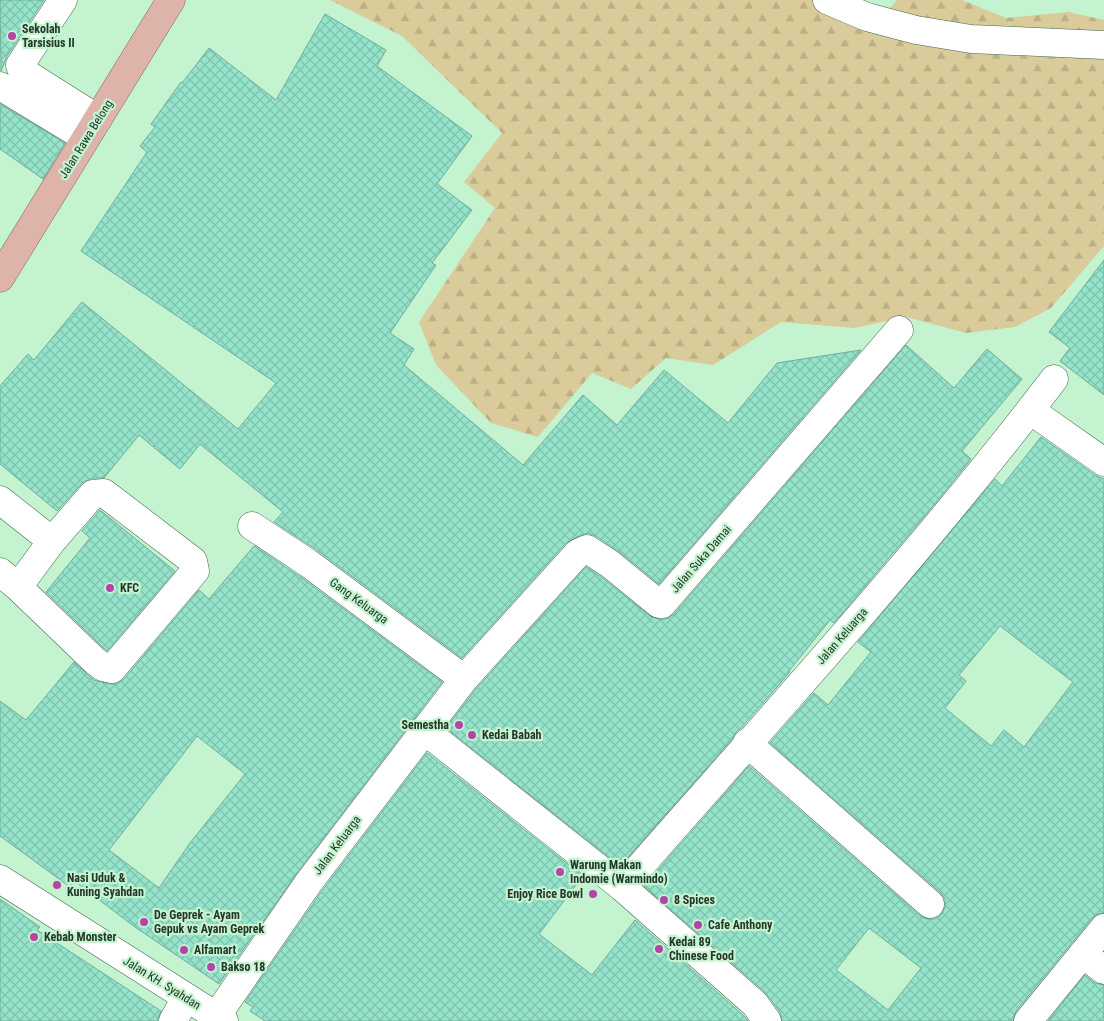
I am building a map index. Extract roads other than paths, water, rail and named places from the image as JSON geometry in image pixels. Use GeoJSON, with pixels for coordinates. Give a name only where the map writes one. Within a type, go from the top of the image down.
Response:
{"type":"FeatureCollection","features":[{"type":"Feature","properties":{"kind":"main road","name":"Jalan Rawa Belong"},"geometry":{"type":"LineString","coordinates":[[2,272],[171,0]]}},
{"type":"Feature","properties":{"kind":"street"},"geometry":{"type":"LineString","coordinates":[[63,0],[20,65],[22,71],[92,129]]}},
{"type":"Feature","properties":{"kind":"street"},"geometry":{"type":"LineString","coordinates":[[827,0],[867,16],[916,30],[971,39],[1104,45]]}},
{"type":"Feature","properties":{"kind":"street"},"geometry":{"type":"LineString","coordinates":[[0,86],[92,129]]}},
{"type":"Feature","properties":{"kind":"street","name":"Jalan Suka Damai"},"geometry":{"type":"LineString","coordinates":[[464,678],[578,553],[587,549],[610,564],[659,604],[662,604],[899,330]]}},
{"type":"Feature","properties":{"kind":"street","name":"Jalan Keluarga"},"geometry":{"type":"LineString","coordinates":[[622,887],[809,675],[970,487],[1054,379]]}},
{"type":"Feature","properties":{"kind":"street"},"geometry":{"type":"LineString","coordinates":[[1030,410],[1104,462]]}},
{"type":"Feature","properties":{"kind":"street"},"geometry":{"type":"LineString","coordinates":[[104,493],[193,561],[195,571],[112,668],[104,667],[95,661],[9,580],[52,541],[93,494],[104,493]]}},
{"type":"Feature","properties":{"kind":"street"},"geometry":{"type":"LineString","coordinates":[[0,500],[52,541]]}},
{"type":"Feature","properties":{"kind":"street","name":"Gang Keluarga"},"geometry":{"type":"LineString","coordinates":[[252,526],[308,563],[464,678]]}},
{"type":"Feature","properties":{"kind":"street","name":"Jalan Keluarga"},"geometry":{"type":"LineString","coordinates":[[218,1019],[309,882],[464,678]]}},
{"type":"Feature","properties":{"kind":"street"},"geometry":{"type":"LineString","coordinates":[[424,730],[622,887],[755,1004],[767,1021]]}},
{"type":"Feature","properties":{"kind":"street"},"geometry":{"type":"LineString","coordinates":[[747,744],[930,904]]}},
{"type":"Feature","properties":{"kind":"street","name":"Jalan KH. Syahdan"},"geometry":{"type":"LineString","coordinates":[[0,879],[180,1010],[218,1019]]}},
{"type":"Feature","properties":{"kind":"street"},"geometry":{"type":"LineString","coordinates":[[1028,1021],[1094,962],[1104,928]]}},
{"type":"Feature","properties":{"kind":"place","name":"Sekolah Tarsisius II"},"geometry":{"type":"Point","coordinates":[12,36]}},
{"type":"Feature","properties":{"kind":"place","name":"KFC"},"geometry":{"type":"Point","coordinates":[110,588]}},
{"type":"Feature","properties":{"kind":"place","name":"Semestha"},"geometry":{"type":"Point","coordinates":[459,725]}},
{"type":"Feature","properties":{"kind":"place","name":"Kedai Babah"},"geometry":{"type":"Point","coordinates":[472,735]}},
{"type":"Feature","properties":{"kind":"place","name":"Warung Makan Indomie (Warmindo)"},"geometry":{"type":"Point","coordinates":[560,872]}},
{"type":"Feature","properties":{"kind":"place","name":"Nasi Uduk & Kuning Syahdan"},"geometry":{"type":"Point","coordinates":[57,885]}},
{"type":"Feature","properties":{"kind":"place","name":"Enjoy Rice Bowl"},"geometry":{"type":"Point","coordinates":[593,894]}},
{"type":"Feature","properties":{"kind":"place","name":"8 Spices"},"geometry":{"type":"Point","coordinates":[664,900]}},
{"type":"Feature","properties":{"kind":"place","name":"De Geprek - Ayam Gepuk vs Ayam Geprek"},"geometry":{"type":"Point","coordinates":[144,922]}},
{"type":"Feature","properties":{"kind":"place","name":"Cafe Anthony"},"geometry":{"type":"Point","coordinates":[698,925]}},
{"type":"Feature","properties":{"kind":"place","name":"Kebab Monster"},"geometry":{"type":"Point","coordinates":[34,937]}},
{"type":"Feature","properties":{"kind":"place","name":"Kedai 89 Chinese Food"},"geometry":{"type":"Point","coordinates":[659,949]}},
{"type":"Feature","properties":{"kind":"place","name":"Alfamart"},"geometry":{"type":"Point","coordinates":[184,950]}},
{"type":"Feature","properties":{"kind":"place","name":"Bakso 18"},"geometry":{"type":"Point","coordinates":[211,967]}}]}
